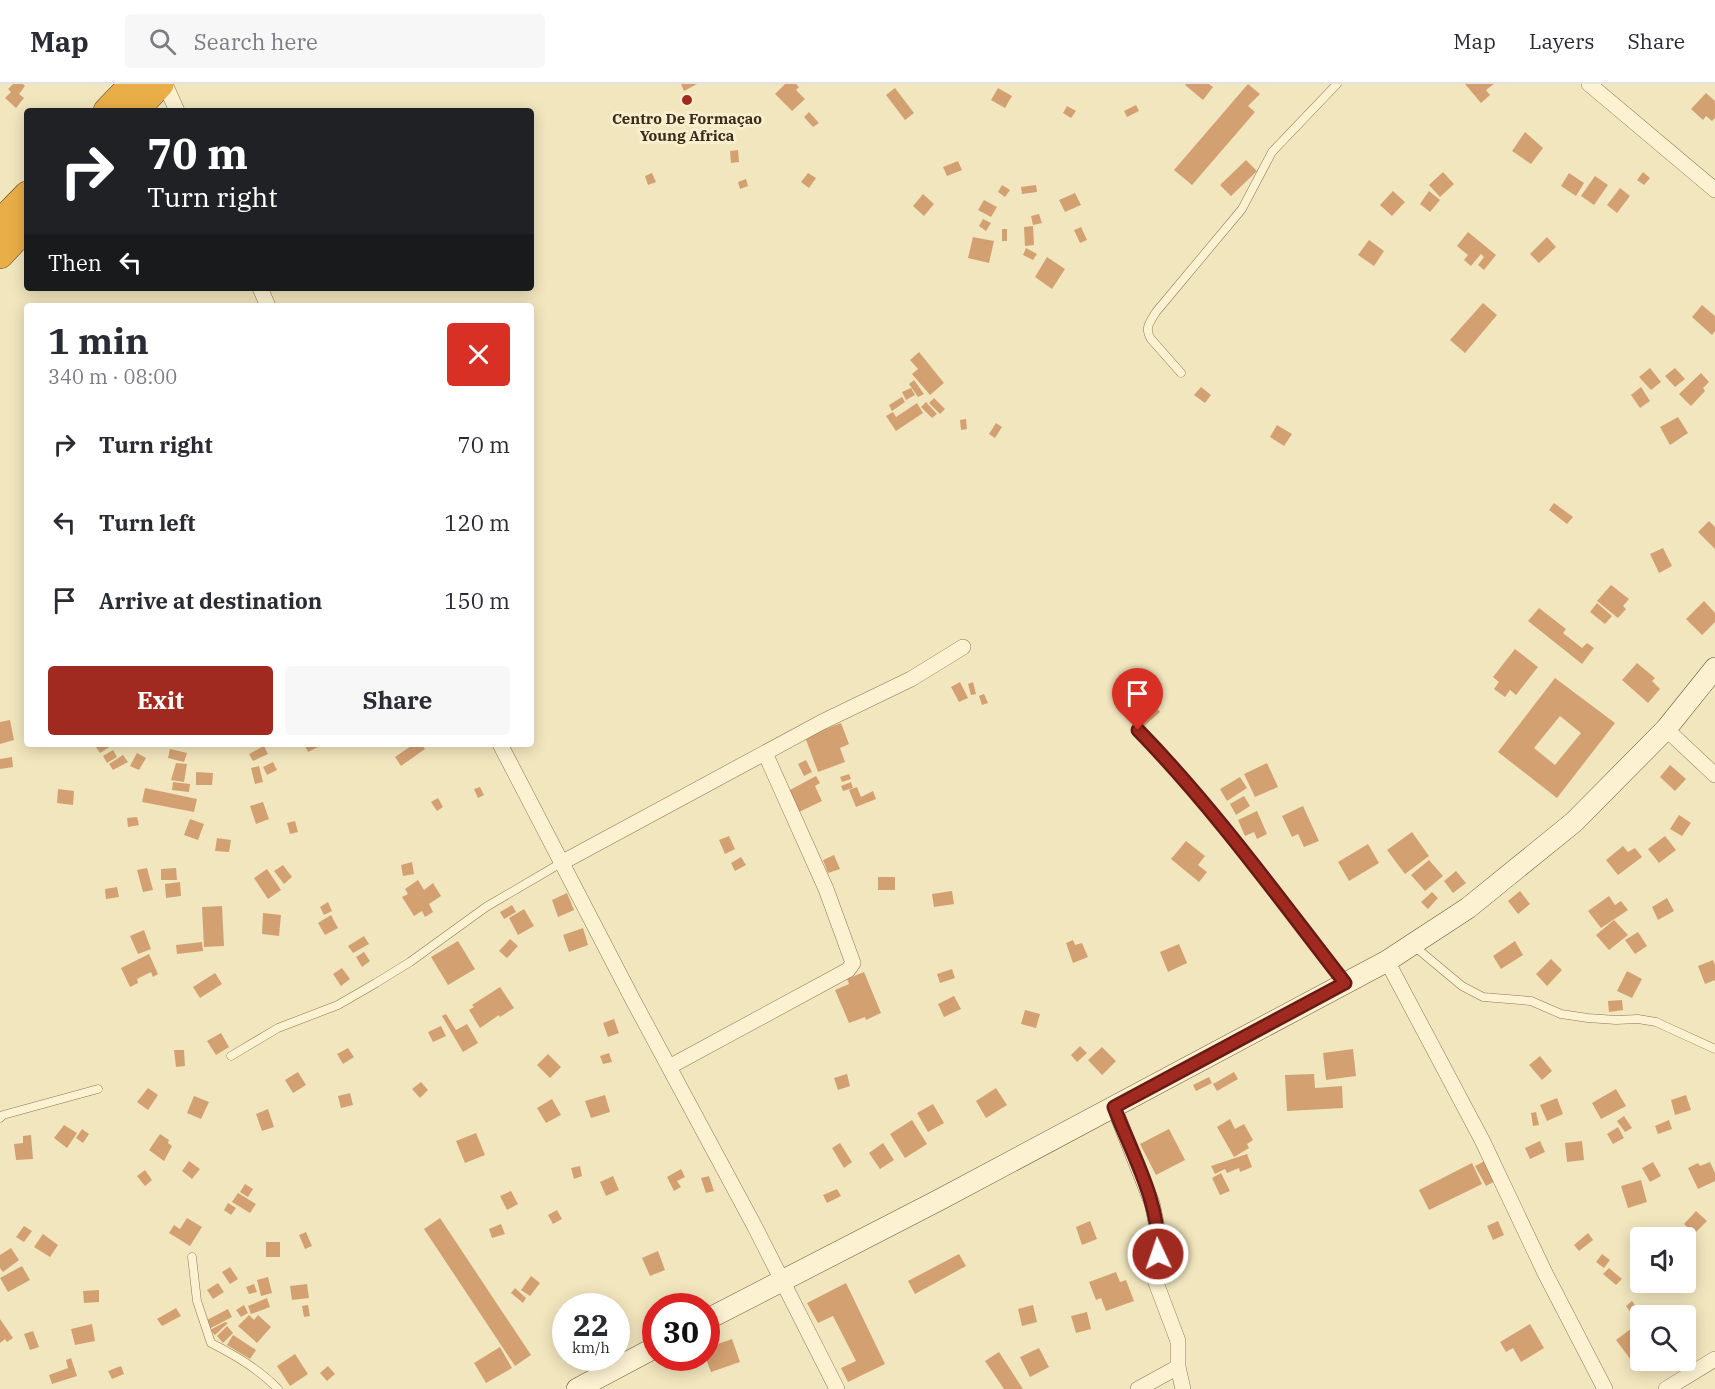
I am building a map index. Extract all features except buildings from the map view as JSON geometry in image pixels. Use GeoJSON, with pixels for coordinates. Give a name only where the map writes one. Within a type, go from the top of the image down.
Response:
{"type":"FeatureCollection","features":[{"type":"Feature","properties":{"kind":"highway"},"geometry":{"type":"LineString","coordinates":[[110,108],[133,84]]}},
{"type":"Feature","properties":{"kind":"highway"},"geometry":{"type":"LineString","coordinates":[[138,108],[160,84]]}},
{"type":"Feature","properties":{"kind":"highway"},"geometry":{"type":"LineString","coordinates":[[0,223],[24,198]]}},
{"type":"Feature","properties":{"kind":"highway"},"geometry":{"type":"LineString","coordinates":[[0,255],[24,229]]}},
{"type":"Feature","properties":{"kind":"main road"},"geometry":{"type":"LineString","coordinates":[[720,1313],[939,1200],[1387,961],[1468,908],[1574,822],[1666,729],[1715,668]]}},
{"type":"Feature","properties":{"kind":"main road"},"geometry":{"type":"LineString","coordinates":[[577,1389],[642,1354]]}},
{"type":"Feature","properties":{"kind":"street"},"geometry":{"type":"LineString","coordinates":[[165,84],[176,108]]}},
{"type":"Feature","properties":{"kind":"street"},"geometry":{"type":"LineString","coordinates":[[1589,84],[1715,190]]}},
{"type":"Feature","properties":{"kind":"street"},"geometry":{"type":"LineString","coordinates":[[561,863],[822,722],[911,679],[963,647]]}},
{"type":"Feature","properties":{"kind":"street"},"geometry":{"type":"LineString","coordinates":[[1666,729],[1715,775]]}},
{"type":"Feature","properties":{"kind":"street"},"geometry":{"type":"LineString","coordinates":[[502,747],[837,1389]]}},
{"type":"Feature","properties":{"kind":"street"},"geometry":{"type":"LineString","coordinates":[[669,1067],[848,970],[854,963],[826,889],[765,753]]}},
{"type":"Feature","properties":{"kind":"street"},"geometry":{"type":"LineString","coordinates":[[1387,961],[1482,1140],[1545,1273],[1605,1389]]}},
{"type":"Feature","properties":{"kind":"street"},"geometry":{"type":"LineString","coordinates":[[1114,1107],[1152,1203],[1159,1236],[1155,1280],[1178,1341],[1178,1367],[1182,1389]]}},
{"type":"Feature","properties":{"kind":"street"},"geometry":{"type":"LineString","coordinates":[[1666,1389],[1715,1359]]}},
{"type":"Feature","properties":{"kind":"street"},"geometry":{"type":"LineString","coordinates":[[1138,1389],[1178,1367]]}},
{"type":"Feature","properties":{"kind":"lane"},"geometry":{"type":"LineString","coordinates":[[1181,373],[1151,339],[1147,333],[1147,326],[1156,312],[1242,209],[1272,152],[1337,84]]}},
{"type":"Feature","properties":{"kind":"lane"},"geometry":{"type":"LineString","coordinates":[[1138,730],[1189,786],[1345,983]]}},
{"type":"Feature","properties":{"kind":"lane"},"geometry":{"type":"LineString","coordinates":[[231,1056],[278,1028],[338,1005],[376,983],[410,962],[486,907],[561,863]]}},
{"type":"Feature","properties":{"kind":"lane"},"geometry":{"type":"LineString","coordinates":[[1412,944],[1462,986],[1483,997],[1531,1001],[1561,1014],[1588,1018],[1638,1019],[1656,1022],[1715,1049]]}},
{"type":"Feature","properties":{"kind":"lane"},"geometry":{"type":"LineString","coordinates":[[0,1118],[3,1115],[98,1089]]}},
{"type":"Feature","properties":{"kind":"lane"},"geometry":{"type":"LineString","coordinates":[[192,1257],[197,1301],[211,1343],[256,1369],[278,1389]]}},
{"type":"Feature","properties":{"kind":"place","name":"Centro De Formaçao Young Africa"},"geometry":{"type":"Point","coordinates":[687,100]}},
{"type":"Feature","properties":{"kind":"route"},"geometry":{"type":"LineString","coordinates":[[1138,730],[1174,768],[1241,849],[1345,983],[1114,1107],[1152,1203],[1159,1236],[1158,1254]]}}]}
